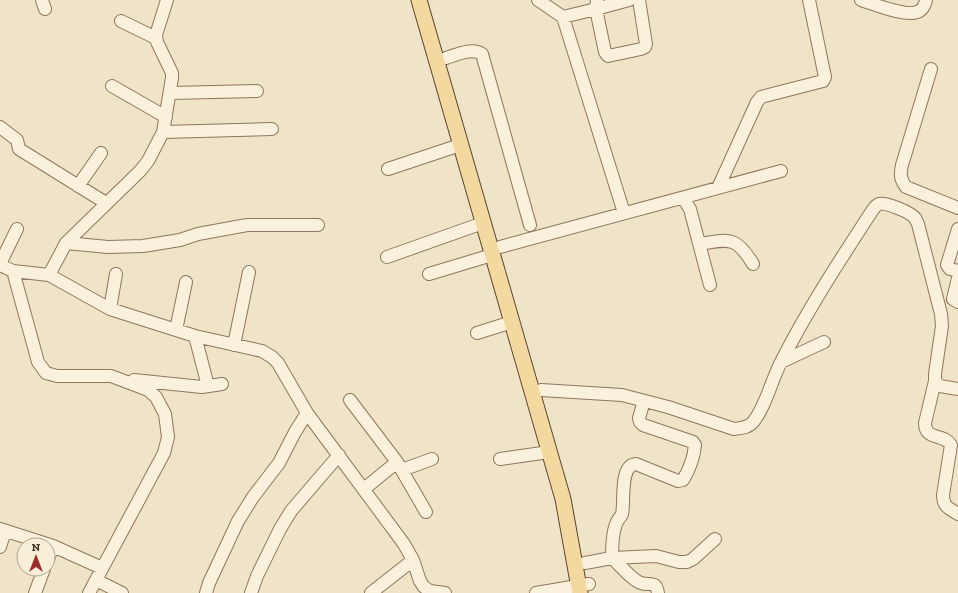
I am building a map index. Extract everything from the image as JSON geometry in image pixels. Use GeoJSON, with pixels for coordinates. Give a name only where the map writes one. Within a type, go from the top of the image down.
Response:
{"type":"FeatureCollection","features":[{"type":"Feature","properties":{"kind":"main road"},"geometry":{"type":"LineString","coordinates":[[418,0],[483,223],[496,251],[541,390],[572,497],[585,563],[585,589]]}},
{"type":"Feature","properties":{"kind":"main road"},"geometry":{"type":"LineString","coordinates":[[429,0],[446,58],[496,251],[512,322],[563,499],[585,589]]}},
{"type":"Feature","properties":{"kind":"street"},"geometry":{"type":"LineString","coordinates":[[49,275],[66,243],[148,162],[164,132],[171,93],[172,74],[156,38],[156,32],[167,0]]}},
{"type":"Feature","properties":{"kind":"street"},"geometry":{"type":"LineString","coordinates":[[538,0],[563,17],[624,213]]}},
{"type":"Feature","properties":{"kind":"street"},"geometry":{"type":"LineString","coordinates":[[563,17],[596,5],[629,0]]}},
{"type":"Feature","properties":{"kind":"street"},"geometry":{"type":"LineString","coordinates":[[596,5],[605,52],[608,56],[612,56],[645,47],[646,44],[639,0]]}},
{"type":"Feature","properties":{"kind":"street"},"geometry":{"type":"LineString","coordinates":[[718,188],[757,102],[762,97],[823,81],[825,77],[809,0]]}},
{"type":"Feature","properties":{"kind":"street"},"geometry":{"type":"LineString","coordinates":[[861,0],[911,14],[918,12],[926,0]]}},
{"type":"Feature","properties":{"kind":"street"},"geometry":{"type":"LineString","coordinates":[[121,21],[156,38]]}},
{"type":"Feature","properties":{"kind":"street"},"geometry":{"type":"LineString","coordinates":[[446,58],[472,50],[478,51],[482,54],[530,225]]}},
{"type":"Feature","properties":{"kind":"street"},"geometry":{"type":"LineString","coordinates":[[931,69],[900,174],[906,187],[958,208]]}},
{"type":"Feature","properties":{"kind":"street"},"geometry":{"type":"LineString","coordinates":[[112,86],[166,117]]}},
{"type":"Feature","properties":{"kind":"street"},"geometry":{"type":"LineString","coordinates":[[171,93],[257,91]]}},
{"type":"Feature","properties":{"kind":"street"},"geometry":{"type":"LineString","coordinates":[[0,127],[17,140],[19,149],[106,204]]}},
{"type":"Feature","properties":{"kind":"street"},"geometry":{"type":"LineString","coordinates":[[164,132],[272,129]]}},
{"type":"Feature","properties":{"kind":"street"},"geometry":{"type":"LineString","coordinates":[[388,169],[460,145]]}},
{"type":"Feature","properties":{"kind":"street"},"geometry":{"type":"LineString","coordinates":[[78,186],[101,153]]}},
{"type":"Feature","properties":{"kind":"street"},"geometry":{"type":"LineString","coordinates":[[429,274],[496,251],[624,213],[782,171]]}},
{"type":"Feature","properties":{"kind":"street"},"geometry":{"type":"LineString","coordinates":[[683,198],[690,209],[710,285]]}},
{"type":"Feature","properties":{"kind":"street"},"geometry":{"type":"LineString","coordinates":[[541,390],[622,395],[668,407],[734,429],[745,428],[752,423],[759,412],[781,362],[817,297],[872,211],[877,205],[889,205],[909,214],[915,218],[918,224],[941,314],[942,326],[934,374],[935,381],[924,423],[927,433],[949,441],[951,445],[943,502],[947,507],[958,514]]}},
{"type":"Feature","properties":{"kind":"street"},"geometry":{"type":"LineString","coordinates":[[387,257],[483,223]]}},
{"type":"Feature","properties":{"kind":"street"},"geometry":{"type":"LineString","coordinates":[[66,243],[108,247],[142,246],[180,240],[198,234],[256,224],[318,225]]}},
{"type":"Feature","properties":{"kind":"street"},"geometry":{"type":"LineString","coordinates":[[17,229],[0,265],[13,271],[49,275],[110,309],[194,336],[262,351],[272,357],[278,364],[307,413],[404,544],[413,560],[425,591],[445,593]]}},
{"type":"Feature","properties":{"kind":"street"},"geometry":{"type":"LineString","coordinates":[[958,229],[947,266],[950,269],[958,271]]}},
{"type":"Feature","properties":{"kind":"street"},"geometry":{"type":"LineString","coordinates":[[700,244],[722,240],[733,242],[744,250],[753,264]]}},
{"type":"Feature","properties":{"kind":"street"},"geometry":{"type":"LineString","coordinates":[[13,271],[38,362],[42,369],[46,372],[57,376],[111,376],[140,381],[208,386],[222,384]]}},
{"type":"Feature","properties":{"kind":"street"},"geometry":{"type":"LineString","coordinates":[[234,345],[249,272]]}},
{"type":"Feature","properties":{"kind":"street"},"geometry":{"type":"LineString","coordinates":[[110,309],[116,274]]}},
{"type":"Feature","properties":{"kind":"street"},"geometry":{"type":"LineString","coordinates":[[958,278],[953,299],[958,302]]}},
{"type":"Feature","properties":{"kind":"street"},"geometry":{"type":"LineString","coordinates":[[176,330],[186,282]]}},
{"type":"Feature","properties":{"kind":"street"},"geometry":{"type":"LineString","coordinates":[[477,333],[512,322]]}},
{"type":"Feature","properties":{"kind":"street"},"geometry":{"type":"LineString","coordinates":[[194,336],[208,386]]}},
{"type":"Feature","properties":{"kind":"street"},"geometry":{"type":"LineString","coordinates":[[781,362],[824,342]]}},
{"type":"Feature","properties":{"kind":"street"},"geometry":{"type":"LineString","coordinates":[[89,593],[164,453],[168,437],[165,414],[156,398],[148,390],[111,376]]}},
{"type":"Feature","properties":{"kind":"street"},"geometry":{"type":"LineString","coordinates":[[935,381],[940,386],[958,389]]}},
{"type":"Feature","properties":{"kind":"street"},"geometry":{"type":"LineString","coordinates":[[350,400],[400,466],[426,512]]}},
{"type":"Feature","properties":{"kind":"street"},"geometry":{"type":"LineString","coordinates":[[644,401],[639,418],[643,425],[692,442],[695,445],[695,451],[683,480],[678,481],[636,464],[632,464],[629,467],[624,488],[622,514],[616,523],[612,558],[641,588],[654,585],[658,593]]}},
{"type":"Feature","properties":{"kind":"street"},"geometry":{"type":"LineString","coordinates":[[206,593],[209,583],[238,521],[253,497],[279,463],[294,432],[307,413]]}},
{"type":"Feature","properties":{"kind":"street"},"geometry":{"type":"LineString","coordinates":[[500,459],[549,452]]}},
{"type":"Feature","properties":{"kind":"street"},"geometry":{"type":"LineString","coordinates":[[251,593],[257,576],[291,511],[339,455]]}},
{"type":"Feature","properties":{"kind":"street"},"geometry":{"type":"LineString","coordinates":[[364,489],[400,466],[432,459]]}},
{"type":"Feature","properties":{"kind":"street"},"geometry":{"type":"LineString","coordinates":[[0,547],[2,530],[24,537]]}},
{"type":"Feature","properties":{"kind":"street"},"geometry":{"type":"LineString","coordinates":[[585,563],[612,558],[656,556],[679,562],[687,562],[693,559],[715,538]]}},
{"type":"Feature","properties":{"kind":"street"},"geometry":{"type":"LineString","coordinates":[[56,547],[102,568]]}},
{"type":"Feature","properties":{"kind":"street"},"geometry":{"type":"LineString","coordinates":[[371,593],[413,560]]}},
{"type":"Feature","properties":{"kind":"street"},"geometry":{"type":"LineString","coordinates":[[35,593],[41,577]]}},
{"type":"Feature","properties":{"kind":"street"},"geometry":{"type":"LineString","coordinates":[[96,580],[122,593]]}},
{"type":"Feature","properties":{"kind":"street"},"geometry":{"type":"LineString","coordinates":[[536,593],[585,589]]}}]}
